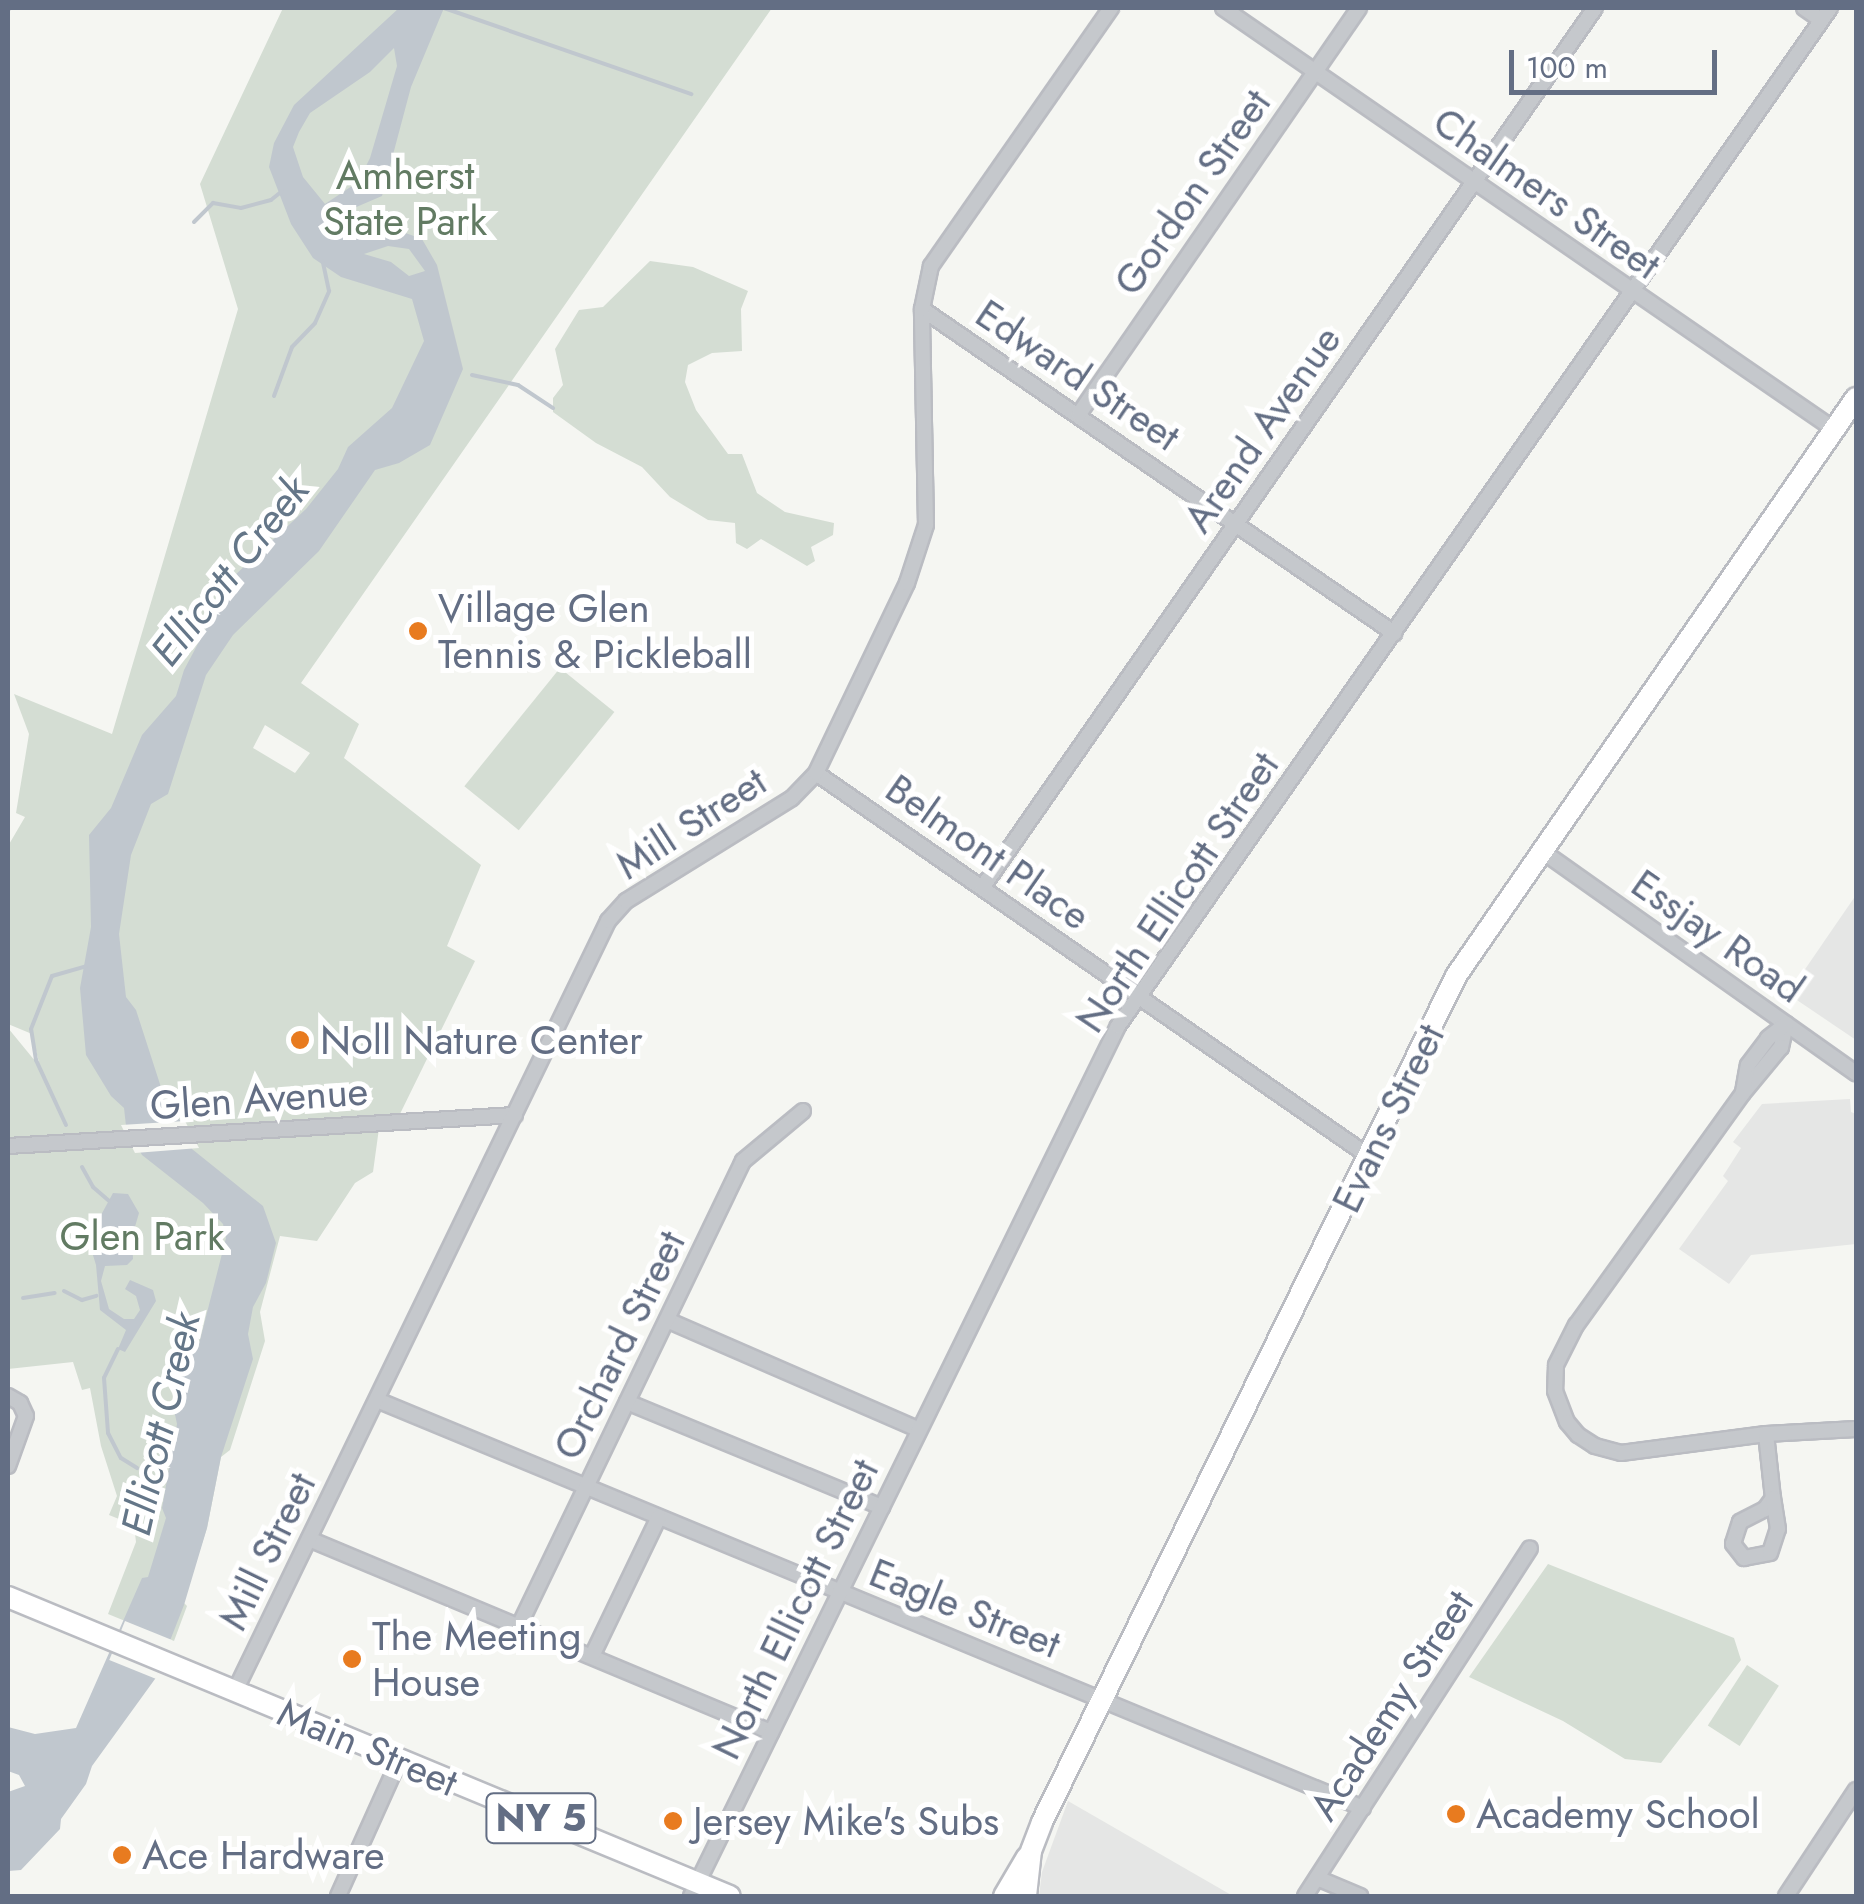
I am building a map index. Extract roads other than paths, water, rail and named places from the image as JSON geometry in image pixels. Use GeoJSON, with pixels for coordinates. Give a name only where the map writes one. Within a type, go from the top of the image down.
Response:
{"type":"FeatureCollection","features":[{"type":"Feature","properties":{"kind":"street","name":"Mill Street"},"geometry":{"type":"LineString","coordinates":[[235,1691],[608,921],[626,901],[792,798],[816,772],[908,583],[926,524],[922,309],[930,266],[1111,8]]}},
{"type":"Feature","properties":{"kind":"street","name":"Chalmers Street"},"geometry":{"type":"LineString","coordinates":[[1223,8],[1835,430]]}},
{"type":"Feature","properties":{"kind":"street","name":"Gordon Street"},"geometry":{"type":"LineString","coordinates":[[1078,414],[1359,8]]}},
{"type":"Feature","properties":{"kind":"street","name":"Arend Avenue"},"geometry":{"type":"LineString","coordinates":[[982,888],[1595,8]]}},
{"type":"Feature","properties":{"kind":"street"},"geometry":{"type":"LineString","coordinates":[[1804,8],[1826,14]]}},
{"type":"Feature","properties":{"kind":"street","name":"North Ellicott Street"},"geometry":{"type":"LineString","coordinates":[[695,1890],[1118,1026],[1826,14]]}},
{"type":"Feature","properties":{"kind":"street","name":"Edward Street"},"geometry":{"type":"LineString","coordinates":[[922,309],[1394,632]]}},
{"type":"Feature","properties":{"kind":"street","name":"Evans Street"},"geometry":{"type":"LineString","coordinates":[[1026,1896],[1031,1851],[1456,976],[1856,398]]}},
{"type":"Feature","properties":{"kind":"street","name":"Belmont Place"},"geometry":{"type":"LineString","coordinates":[[816,772],[1370,1157]]}},
{"type":"Feature","properties":{"kind":"street","name":"Essjay Road"},"geometry":{"type":"LineString","coordinates":[[1542,851],[1856,1073]]}},
{"type":"Feature","properties":{"kind":"street"},"geometry":{"type":"LineString","coordinates":[[1786,1024],[1782,1047],[1742,1093],[1576,1325],[1556,1365],[1555,1391],[1567,1422],[1578,1434],[1607,1450],[1642,1451],[1766,1434],[1856,1428]]}},
{"type":"Feature","properties":{"kind":"street","name":"Orchard Street"},"geometry":{"type":"LineString","coordinates":[[519,1626],[743,1161],[803,1111]]}},
{"type":"Feature","properties":{"kind":"street","name":"Glen Avenue"},"geometry":{"type":"LineString","coordinates":[[8,1146],[515,1115]]}},
{"type":"Feature","properties":{"kind":"street"},"geometry":{"type":"LineString","coordinates":[[667,1320],[918,1430]]}},
{"type":"Feature","properties":{"kind":"street"},"geometry":{"type":"LineString","coordinates":[[8,1396],[20,1403],[26,1416],[8,1466]]}},
{"type":"Feature","properties":{"kind":"street","name":"Eagle Street"},"geometry":{"type":"LineString","coordinates":[[376,1400],[1363,1808]]}},
{"type":"Feature","properties":{"kind":"street"},"geometry":{"type":"LineString","coordinates":[[628,1402],[882,1507]]}},
{"type":"Feature","properties":{"kind":"street"},"geometry":{"type":"LineString","coordinates":[[1766,1434],[1774,1498]]}},
{"type":"Feature","properties":{"kind":"street"},"geometry":{"type":"LineString","coordinates":[[592,1656],[659,1517]]}},
{"type":"Feature","properties":{"kind":"street"},"geometry":{"type":"LineString","coordinates":[[308,1539],[771,1732]]}},
{"type":"Feature","properties":{"kind":"street","name":"Academy Street"},"geometry":{"type":"LineString","coordinates":[[1305,1896],[1530,1548]]}},
{"type":"Feature","properties":{"kind":"street","name":"Main Street"},"geometry":{"type":"LineString","coordinates":[[8,1597],[399,1760],[695,1890],[730,1896]]}},
{"type":"Feature","properties":{"kind":"street"},"geometry":{"type":"LineString","coordinates":[[338,1896],[399,1760]]}},
{"type":"Feature","properties":{"kind":"street"},"geometry":{"type":"LineString","coordinates":[[1786,1896],[1856,1790]]}},
{"type":"Feature","properties":{"kind":"street"},"geometry":{"type":"LineString","coordinates":[[1004,1896],[1031,1851]]}},
{"type":"Feature","properties":{"kind":"street"},"geometry":{"type":"LineString","coordinates":[[1317,1878],[1360,1896]]}},
{"type":"Feature","properties":{"kind":"waterway"},"geometry":{"type":"LineString","coordinates":[[444,8],[691,94]]}},
{"type":"Feature","properties":{"kind":"waterway"},"geometry":{"type":"LineString","coordinates":[[194,222],[213,203],[241,208],[271,200],[282,191]]}},
{"type":"Feature","properties":{"kind":"waterway"},"geometry":{"type":"LineString","coordinates":[[274,396],[292,347],[315,323],[329,291],[323,262]]}},
{"type":"Feature","properties":{"kind":"waterway"},"geometry":{"type":"LineString","coordinates":[[472,375],[518,385],[553,408]]}},
{"type":"Feature","properties":{"kind":"waterway"},"geometry":{"type":"LineString","coordinates":[[66,1125],[36,1060],[31,1029],[52,976],[86,966]]}},
{"type":"Feature","properties":{"kind":"waterway"},"geometry":{"type":"LineString","coordinates":[[82,1167],[93,1187],[109,1201]]}},
{"type":"Feature","properties":{"kind":"waterway"},"geometry":{"type":"LineString","coordinates":[[64,1291],[82,1300],[96,1296]]}},
{"type":"Feature","properties":{"kind":"waterway"},"geometry":{"type":"LineString","coordinates":[[23,1298],[55,1293]]}},
{"type":"Feature","properties":{"kind":"waterway","name":"Ellicott Creek"},"geometry":{"type":"LineString","coordinates":[[118,1349],[104,1378],[108,1433],[121,1458],[137,1468]]}},
{"type":"Feature","properties":{"kind":"place","name":"Village Glen Tennis & Pickleball"},"geometry":{"type":"Point","coordinates":[418,631]}},
{"type":"Feature","properties":{"kind":"place","name":"Noll Nature Center"},"geometry":{"type":"Point","coordinates":[300,1040]}},
{"type":"Feature","properties":{"kind":"place","name":"The Meeting House"},"geometry":{"type":"Point","coordinates":[352,1659]}},
{"type":"Feature","properties":{"kind":"place","name":"Academy School"},"geometry":{"type":"Point","coordinates":[1456,1814]}},
{"type":"Feature","properties":{"kind":"place","name":"Jersey Mike's Subs"},"geometry":{"type":"Point","coordinates":[673,1821]}},
{"type":"Feature","properties":{"kind":"place","name":"Ace Hardware"},"geometry":{"type":"Point","coordinates":[122,1855]}},
{"type":"Feature","properties":{"kind":"park label","name":"Amherst State Park"},"geometry":{"type":"Point","coordinates":[405,198]}},
{"type":"Feature","properties":{"kind":"park label","name":"Glen Park"},"geometry":{"type":"Point","coordinates":[142,1236]}}]}
